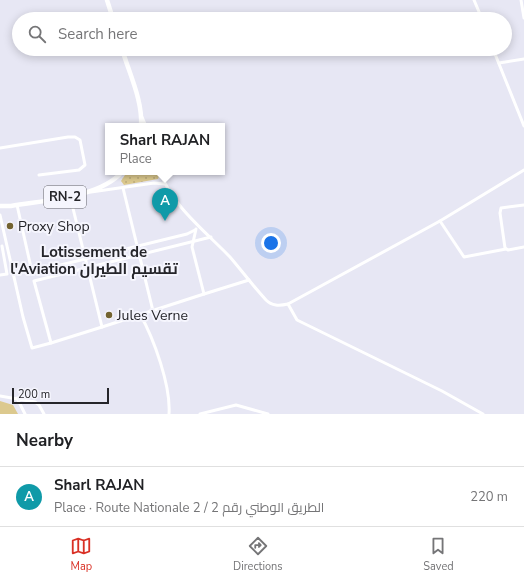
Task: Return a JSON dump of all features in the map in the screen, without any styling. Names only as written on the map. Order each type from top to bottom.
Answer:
[{"type":"main road","points":[[107,0],[111,12]]},
{"type":"main road","points":[[124,56],[142,117],[141,123]]},
{"type":"main road","name":"RN-2","points":[[1,207],[89,192],[105,185],[118,175]]},
{"type":"street","points":[[474,0],[479,12]]},
{"type":"street","points":[[521,0],[524,18]]},
{"type":"street","points":[[496,56],[524,126]]},
{"type":"street","points":[[499,63],[524,59]]},
{"type":"street","points":[[142,117],[145,123]]},
{"type":"street","points":[[0,148],[68,137],[75,137],[80,140],[85,165],[79,170],[39,175]]},
{"type":"street","points":[[161,175],[172,195],[198,226],[211,237],[269,303],[280,306],[288,304],[440,221],[524,170]]},
{"type":"street","points":[[89,192],[154,183],[165,184]]},
{"type":"street","points":[[123,188],[153,311]]},
{"type":"street","points":[[70,196],[86,268],[102,327]]},
{"type":"street","points":[[17,205],[34,281],[51,343]]},
{"type":"street","points":[[506,249],[500,210],[501,208],[524,205]]},
{"type":"street","points":[[0,215],[32,348],[249,280]]},
{"type":"street","points":[[440,221],[464,257],[524,246]]},
{"type":"street","points":[[198,226],[192,242],[204,294]]},
{"type":"street","points":[[32,272],[187,234],[196,229]]},
{"type":"street","points":[[34,281],[211,237]]},
{"type":"street","points":[[0,275],[7,274],[2,246]]},
{"type":"street","points":[[288,304],[297,320],[442,391],[483,414]]},
{"type":"street","points":[[140,314],[153,342],[170,401],[169,414]]},
{"type":"street","points":[[0,396],[35,402],[39,405],[44,414]]},
{"type":"street","points":[[17,398],[24,414]]},
{"type":"street","points":[[200,414],[236,405],[268,414]]},
{"type":"shaded area","points":[[125,175],[159,176],[158,179],[124,185],[121,181]]},
{"type":"shaded area","points":[[0,401],[13,405],[18,414],[0,414]]},
{"type":"place","name":"Sharl RAJAN","points":[[165,221]]},
{"type":"place","name":"Proxy Shop","points":[[10,226]]},
{"type":"place","name":"Jules Verne","points":[[109,315]]},
{"type":"district","name":"Lotissement de l'Aviation تقسيم الطيران","points":[[94,260]]}]
